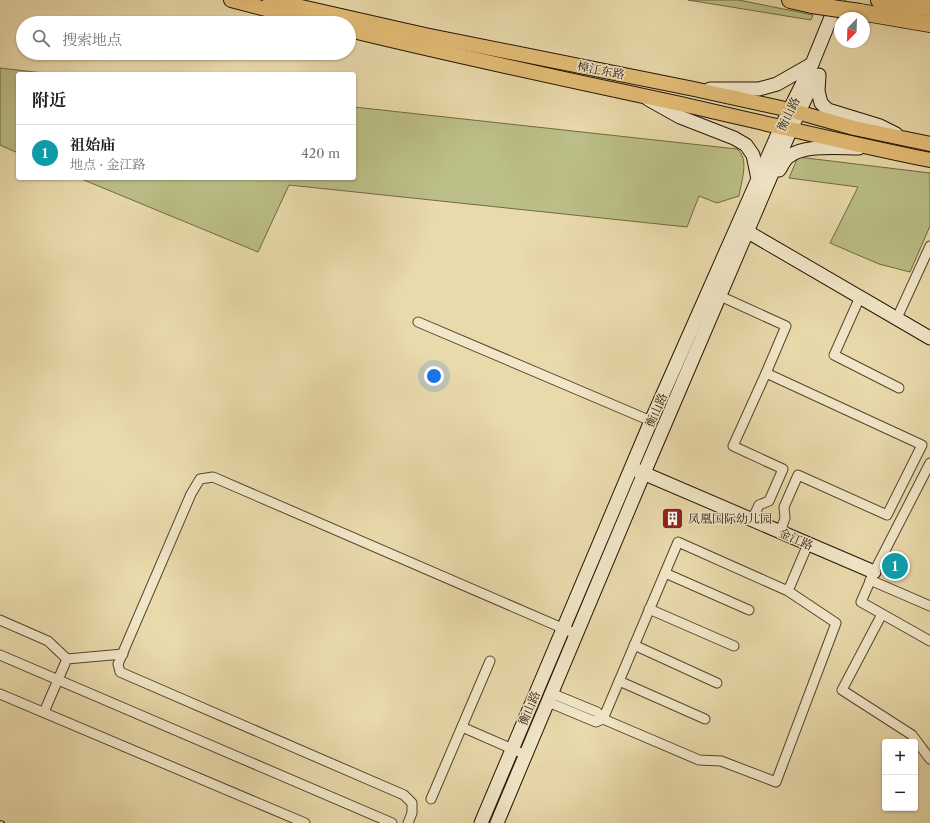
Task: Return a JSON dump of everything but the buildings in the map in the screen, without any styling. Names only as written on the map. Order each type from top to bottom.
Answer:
[{"type":"highway","points":[[790,0],[812,5],[930,24]]},
{"type":"highway","points":[[879,0],[930,8]]},
{"type":"main road","points":[[231,0],[293,16]]},
{"type":"main road","name":"樟江东路","points":[[270,0],[341,16]]},
{"type":"main road","name":"樟江东路","points":[[356,19],[425,35],[694,89],[794,111],[854,128],[930,144]]},
{"type":"main road","name":"樟江东路","points":[[356,32],[420,48],[643,96],[874,149],[930,160]]},
{"type":"street","name":"衡山路","points":[[815,66],[838,0]]},
{"type":"street","name":"衡山路","points":[[481,823],[651,421],[742,229],[786,128],[847,0]]},
{"type":"street","points":[[694,89],[759,90],[777,84],[815,66],[821,103],[828,110],[880,126],[908,140]]},
{"type":"street","points":[[643,96],[680,117],[734,138],[746,145],[753,155],[763,182],[788,157],[796,153],[815,148],[874,149]]},
{"type":"street","points":[[742,229],[860,296],[930,338]]},
{"type":"street","name":"衡山路","points":[[497,823],[720,296],[742,229]]},
{"type":"street","points":[[897,318],[930,246]]},
{"type":"street","points":[[720,296],[786,326],[733,446],[887,515],[922,445],[766,373]]},
{"type":"street","points":[[860,296],[834,355],[899,388]]},
{"type":"street","points":[[418,322],[651,421]]},
{"type":"street","points":[[930,463],[872,576],[861,602],[930,641]]},
{"type":"street","name":"金江路","points":[[631,468],[808,544],[872,576]]},
{"type":"street","points":[[752,520],[760,506],[769,501],[783,469]]},
{"type":"street","points":[[780,532],[785,518],[784,507],[798,475]]},
{"type":"street","points":[[408,823],[412,813],[412,803],[404,794],[120,672],[118,664],[122,654],[191,494],[200,479],[214,477],[576,634]]},
{"type":"street","points":[[550,697],[596,722],[603,719],[678,542],[788,591],[836,623],[776,782],[721,761],[699,760],[603,719]]},
{"type":"street","points":[[788,591],[808,544]]},
{"type":"street","points":[[664,573],[749,610]]},
{"type":"street","points":[[872,576],[930,606]]},
{"type":"street","points":[[650,608],[734,646]]},
{"type":"street","points":[[882,614],[842,690],[912,735],[930,759]]},
{"type":"street","points":[[0,620],[48,641],[67,659],[122,654]]},
{"type":"street","points":[[634,645],[717,683]]},
{"type":"street","points":[[0,655],[392,823]]},
{"type":"street","points":[[44,712],[67,659]]},
{"type":"street","points":[[431,799],[490,661]]},
{"type":"street","points":[[619,681],[705,719]]},
{"type":"street","points":[[0,694],[305,823]]},
{"type":"street","points":[[462,727],[526,755]]},
{"type":"green space","points":[[688,0],[739,0],[813,15],[811,20]]},
{"type":"green space","points":[[0,68],[35,72],[16,72],[16,152],[0,145]]},
{"type":"green space","points":[[356,107],[737,149],[741,153],[743,159],[744,171],[739,196],[717,203],[699,196],[687,227],[289,185],[258,252],[84,180],[356,180]]},
{"type":"green space","points":[[798,157],[930,173],[930,226],[910,272],[879,264],[830,243],[858,187],[789,178]]},
{"type":"place","name":"凤凰国际幼儿园","points":[[672,518]]},
{"type":"place","name":"祖始庙","points":[[895,566]]}]
